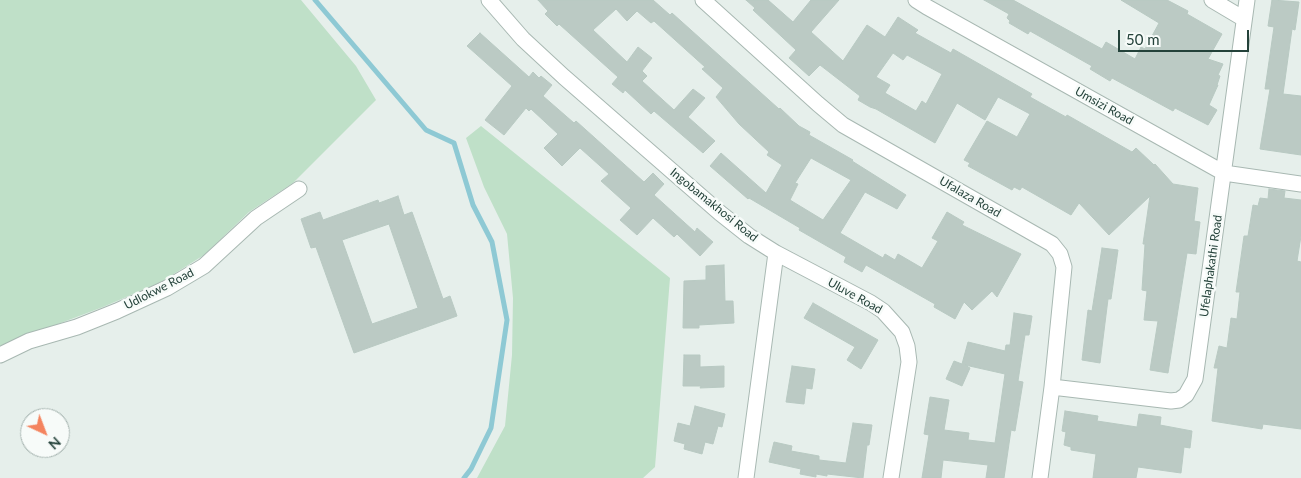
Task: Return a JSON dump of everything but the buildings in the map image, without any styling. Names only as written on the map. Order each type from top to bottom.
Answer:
[{"type":"street","name":"Ingobamakhosi Road","points":[[489,0],[523,39],[564,77],[720,213],[749,236],[776,253]]},
{"type":"street","name":"Ufalaza Road","points":[[702,0],[843,124],[1052,244],[1063,260],[1064,267],[1052,387],[1040,478]]},
{"type":"street","name":"Umsizi Road","points":[[916,0],[927,8],[1224,172],[1301,184]]},
{"type":"street","points":[[1212,0],[1244,18]]},
{"type":"street","name":"Ufelaphakathi Road","points":[[1052,387],[1171,401],[1179,400],[1186,395],[1195,379],[1247,0]]},
{"type":"street","name":"Udlokwe Road","points":[[0,354],[29,340],[77,327],[167,288],[204,266],[266,210],[298,189]]},
{"type":"street","points":[[746,478],[776,253]]},
{"type":"street","name":"Uluve Road","points":[[776,253],[871,302],[884,311],[902,332],[907,346],[909,362],[891,478]]},
{"type":"green space","points":[[0,0],[301,0],[356,66],[376,100],[293,183],[249,212],[204,255],[161,282],[103,307],[0,346]]},
{"type":"green space","points":[[481,126],[670,278],[655,467],[643,478],[477,478],[505,426],[512,355],[513,298],[507,234],[484,187],[466,138]]},
{"type":"waterway","points":[[315,0],[426,130],[454,143],[473,205],[492,242],[507,320],[491,428],[471,469],[464,478]]}]
